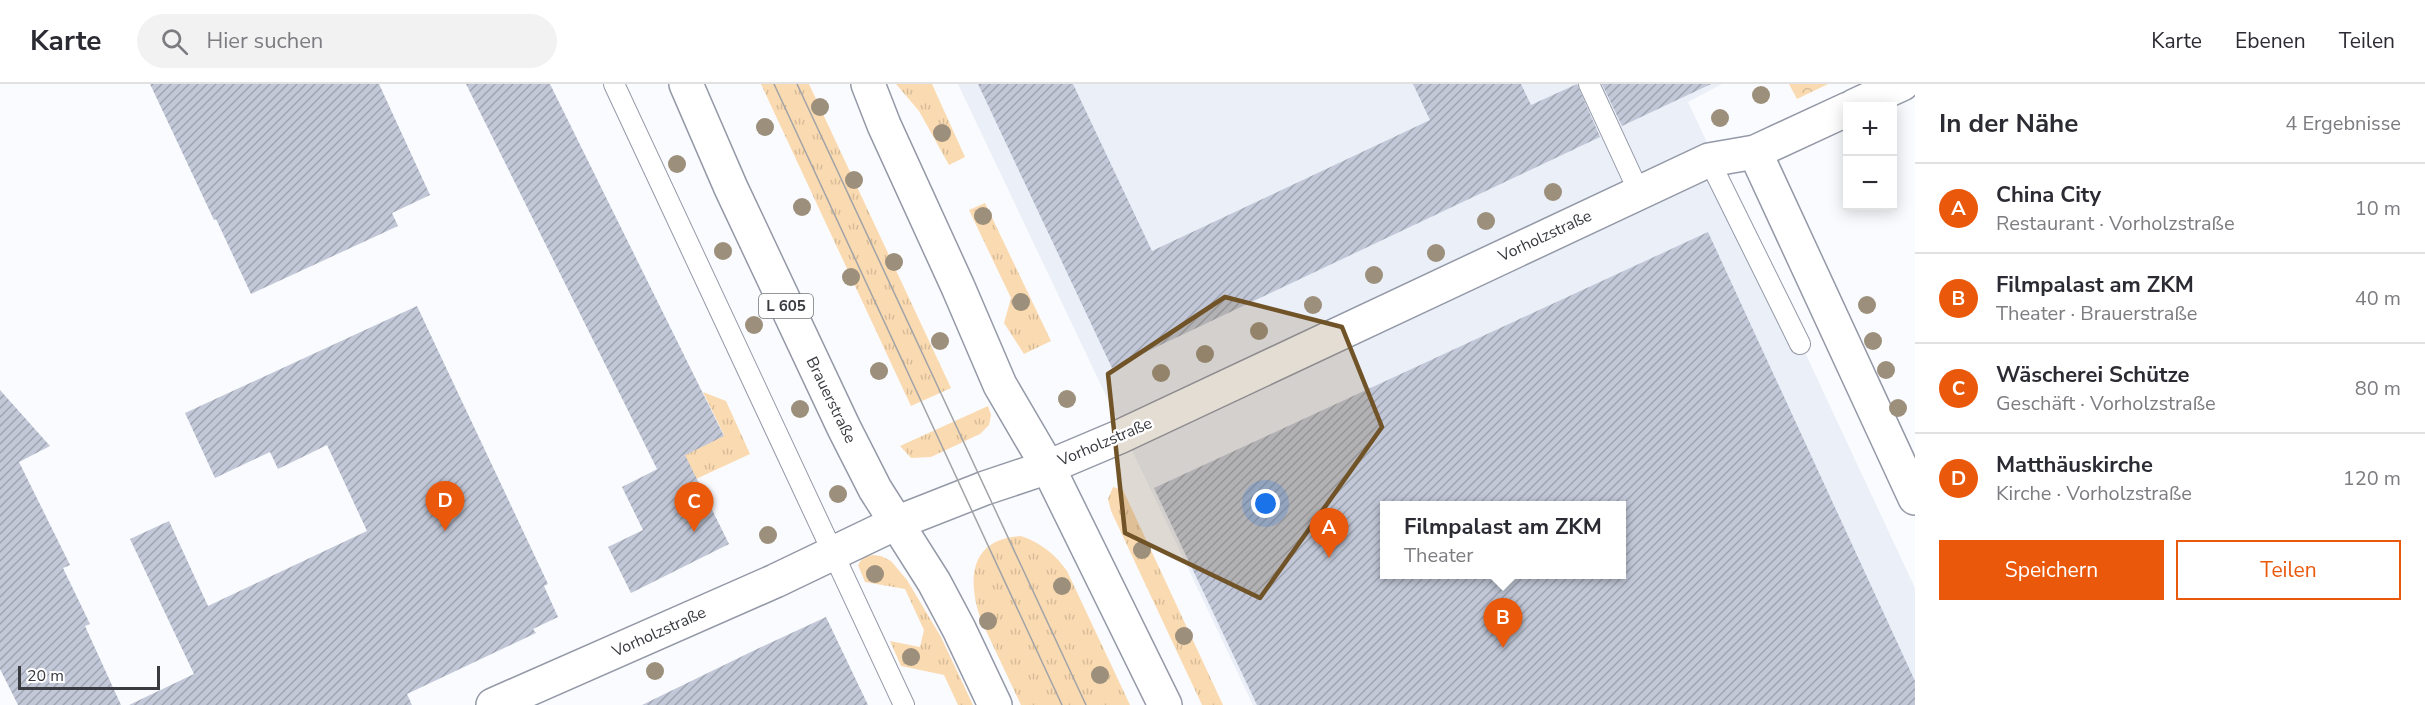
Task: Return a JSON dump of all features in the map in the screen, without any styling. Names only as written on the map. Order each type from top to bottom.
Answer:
[{"type":"street","name":"Brauerstraße","points":[[686,84],[731,188],[844,428],[875,489],[934,582],[995,705]]},
{"type":"street","points":[[868,84],[884,125],[1000,385],[1048,466],[1165,705]]},
{"type":"street","points":[[1863,102],[1902,84]]},
{"type":"street","name":"Vorholzstraße","points":[[493,705],[775,581],[896,523],[1048,466],[1155,421],[1709,160],[1755,152],[1843,111]]},
{"type":"street","points":[[1755,152],[1915,498]]},
{"type":"lane","points":[[614,84],[904,705]]},
{"type":"lane","points":[[1589,84],[1639,192]]},
{"type":"lane","points":[[1709,160],[1800,344]]},
{"type":"highlighted area","points":[[1225,297],[1342,327],[1382,427],[1260,598],[1125,533],[1108,374]]},
{"type":"shaded area","points":[[958,84],[1722,84],[1688,102],[1915,588],[1915,705],[1253,705]]},
{"type":"green space","points":[[761,84],[809,84],[951,388],[911,406]]},
{"type":"green space","points":[[896,84],[932,84],[965,157],[949,165],[919,111]]},
{"type":"green space","points":[[1789,84],[1828,84],[1797,99]]},
{"type":"green space","points":[[985,203],[1051,341],[1024,354],[1004,323],[1011,298],[969,210]]},
{"type":"green space","points":[[703,392],[726,401],[750,454],[696,479],[684,455],[724,435]]},
{"type":"green space","points":[[988,406],[991,415],[989,425],[980,434],[931,457],[911,458],[900,446]]},
{"type":"green space","points":[[1113,487],[1123,490],[1223,705],[1202,705],[1111,511],[1108,499]]},
{"type":"green space","points":[[1021,536],[1047,550],[1067,571],[1130,705],[1021,705],[981,620],[974,590],[974,577],[976,564],[982,553],[991,545],[1004,539]]},
{"type":"green space","points":[[873,555],[891,561],[907,580],[941,637],[973,705],[958,705],[944,675],[901,666],[890,641],[920,647],[924,630],[905,589],[865,582],[858,565],[863,557]]},
{"type":"building","points":[[150,84],[379,84],[430,195],[392,213],[398,226],[251,294]]},
{"type":"building","points":[[466,84],[550,84],[724,436],[657,469]]},
{"type":"building","points":[[978,84],[1073,84],[1152,251],[1430,120],[1413,84],[1521,84],[1531,105],[1577,84],[1600,137],[1112,368]]},
{"type":"building","points":[[1602,84],[1711,84],[1622,126]]},
{"type":"building","points":[[1708,232],[1915,681],[1915,705],[1257,705],[1154,488]]},
{"type":"building","points":[[417,306],[548,584],[544,586],[558,617],[533,629],[536,633],[407,694],[412,705],[129,705],[194,674],[130,539],[169,521],[208,606],[367,531],[327,445],[278,469],[270,452],[215,478],[185,413]]},
{"type":"building","points":[[0,390],[50,446],[19,462],[70,565],[63,568],[90,624],[85,626],[121,705],[18,705],[0,669]]},
{"type":"building","points":[[685,455],[729,544],[631,593],[608,547],[643,530],[622,487]]},
{"type":"building","points":[[826,617],[868,705],[642,705],[757,649]]},
{"type":"tram line","points":[[774,84],[1062,705]]},
{"type":"tram line","points":[[797,84],[1086,705]]},
{"type":"place","name":"Matthäuskirche","points":[[445,531]]},
{"type":"place","name":"Wäscherei Schütze","points":[[694,532]]},
{"type":"place","name":"China City","points":[[1329,558]]},
{"type":"place","name":"Filmpalast am ZKM","points":[[1503,648]]}]
